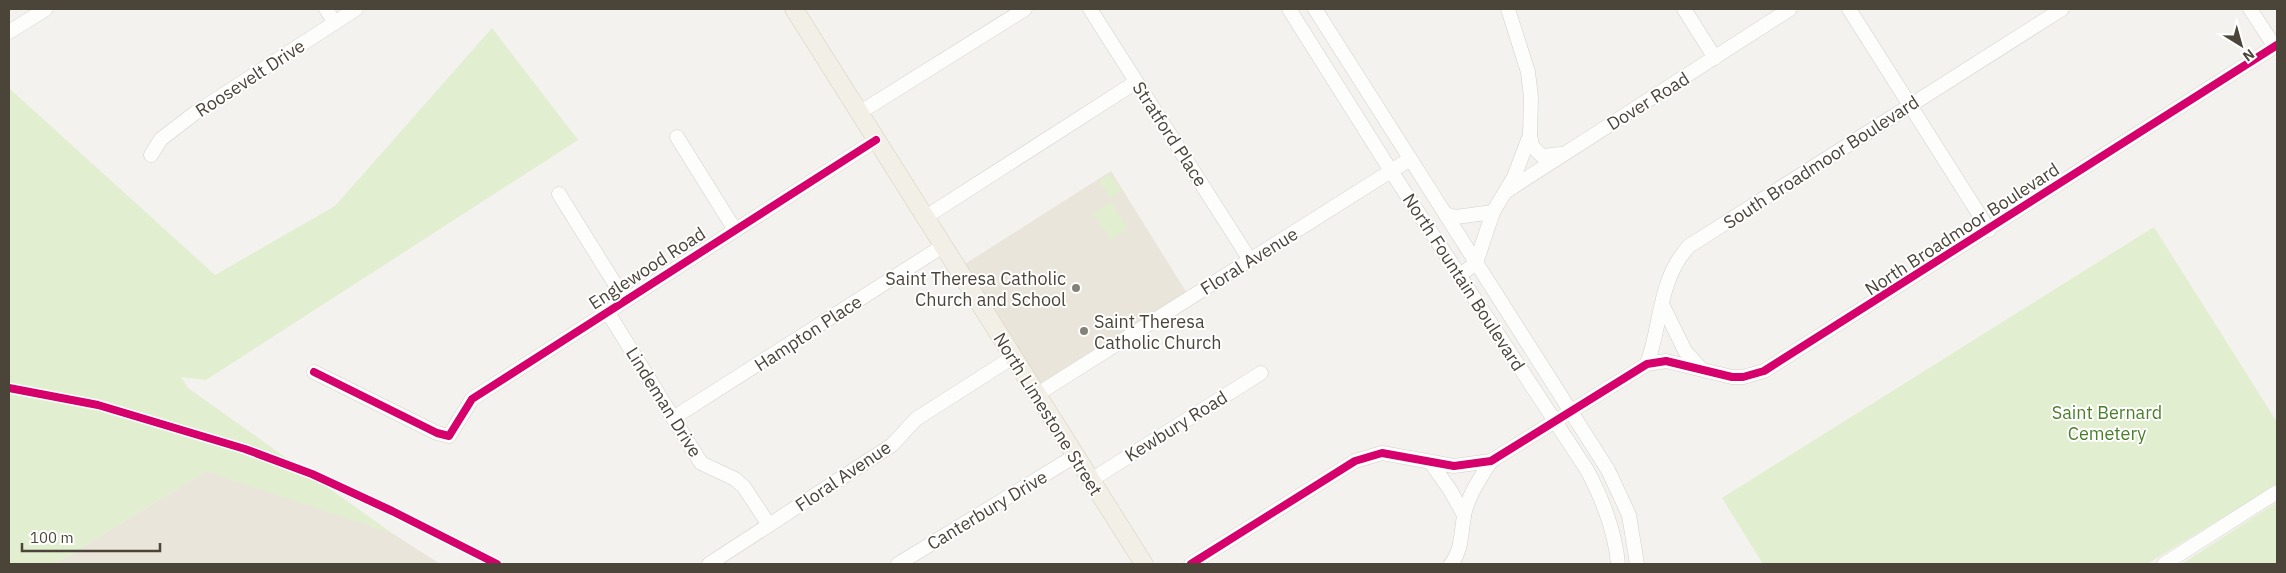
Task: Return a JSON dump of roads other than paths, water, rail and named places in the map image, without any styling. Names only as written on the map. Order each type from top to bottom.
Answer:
[{"type":"main road","name":"North Limestone Street","points":[[794,9],[924,218],[1144,564]]},
{"type":"street","points":[[9,32],[46,9]]},
{"type":"street","points":[[326,9],[335,23]]},
{"type":"street","name":"Roosevelt Drive","points":[[151,155],[161,139],[195,113],[356,9]]},
{"type":"street","points":[[859,113],[1025,9]]},
{"type":"street","name":"Stratford Place","points":[[1090,9],[1250,260]]},
{"type":"street","name":"North Fountain Boulevard","points":[[1289,9],[1391,171],[1587,470],[1599,492],[1616,541],[1618,564]]},
{"type":"street","name":"North Fountain Boulevard","points":[[1315,9],[1608,470],[1629,515],[1637,564]]},
{"type":"street","points":[[1508,9],[1528,72],[1531,97],[1530,136],[1532,146],[1542,156],[1562,154]]},
{"type":"street","points":[[1684,9],[1715,58]]},
{"type":"street","name":"Dover Road","points":[[1505,192],[1790,9]]},
{"type":"street","points":[[1849,9],[1989,230]]},
{"type":"street","name":"South Broadmoor Boulevard","points":[[1647,364],[1663,306],[1664,291],[1669,275],[1678,258],[1689,246],[2062,9]]},
{"type":"street","points":[[2250,9],[2276,46]]},
{"type":"street","name":"North Broadmoor Boulevard","points":[[1647,364],[1666,361],[1701,369],[1715,375],[1732,377],[1743,377],[1764,371],[1989,230],[2276,46]]},
{"type":"street","points":[[924,218],[1136,82]]},
{"type":"street","points":[[1460,275],[1476,263],[1493,212],[1523,158],[1530,136]]},
{"type":"street","points":[[676,137],[735,230]]},
{"type":"street","name":"Englewood Road","points":[[314,372],[437,433],[450,436],[472,398],[876,140]]},
{"type":"street","name":"Floral Avenue","points":[[1036,395],[1410,159]]},
{"type":"street","points":[[559,194],[624,300]]},
{"type":"street","points":[[1445,214],[1456,217],[1493,212]]},
{"type":"street","name":"Hampton Place","points":[[673,418],[942,246]]},
{"type":"street","points":[[1663,306],[1686,351],[1701,369]]},
{"type":"street","name":"Lindeman Drive","points":[[607,311],[701,462],[735,479],[744,487],[770,525]]},
{"type":"street","name":"Floral Avenue","points":[[709,564],[892,445],[916,419],[1013,357]]},
{"type":"street","points":[[1451,564],[1462,536],[1464,515],[1478,481],[1491,461],[1647,364]]},
{"type":"street","name":"Kewbury Road","points":[[1091,480],[1262,373]]},
{"type":"street","points":[[1192,564],[1355,462],[1370,456],[1388,453],[1431,463],[1454,466],[1491,461]]},
{"type":"street","name":"Canterbury Drive","points":[[898,564],[1075,456]]},
{"type":"street","points":[[1431,463],[1450,490],[1464,515]]},
{"type":"street","points":[[2164,564],[2277,492]]},
{"type":"place","name":"Saint Theresa Catholic Church and School","points":[[1076,288]]},
{"type":"place","name":"Saint Theresa Catholic Church","points":[[1084,331]]},
{"type":"park label","name":"Saint Bernard Cemetery","points":[[2107,422]]}]
